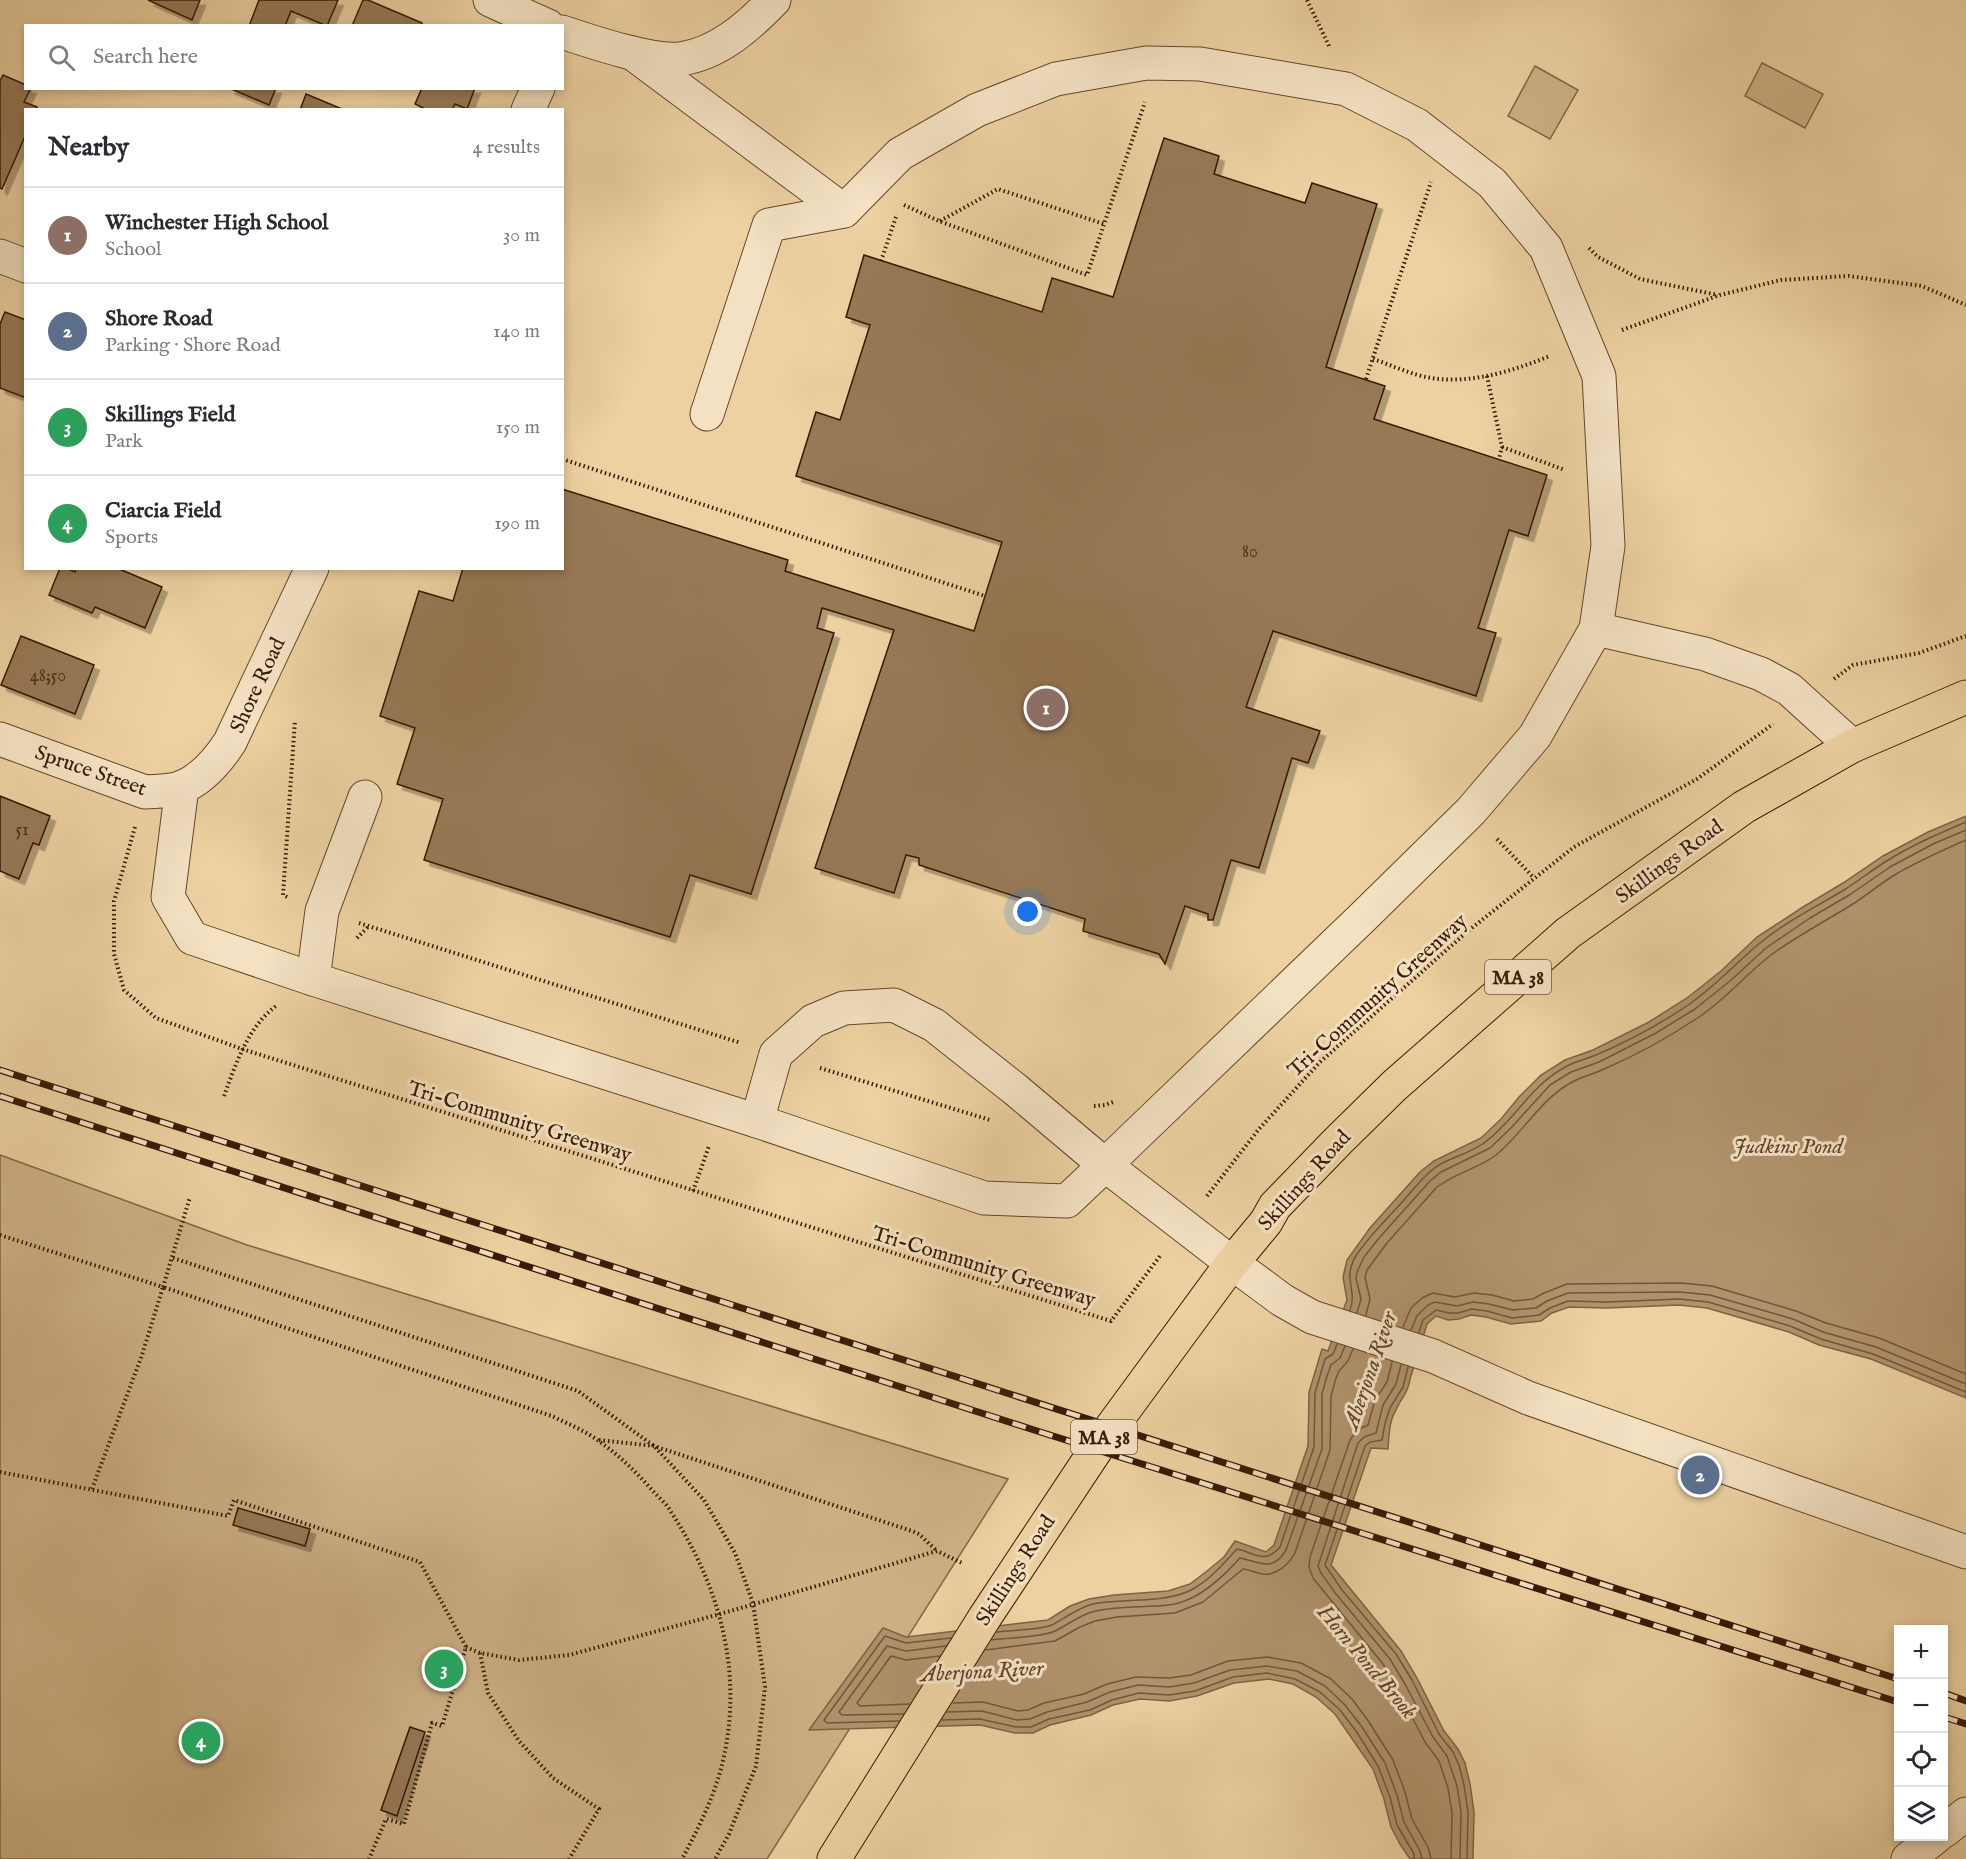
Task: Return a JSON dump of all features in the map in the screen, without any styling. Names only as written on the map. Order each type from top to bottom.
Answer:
[{"type":"main road","name":"Skillings Road","points":[[834,1859],[985,1617],[1105,1436],[1232,1263],[1266,1222],[1275,1206],[1394,1086],[1568,933],[1744,807],[1852,746],[1966,697]]},
{"type":"street","points":[[490,0],[543,24]]},
{"type":"street","points":[[564,33],[632,53],[680,59],[698,54],[735,35],[774,0]]},
{"type":"street","points":[[632,53],[844,211]]},
{"type":"street","points":[[182,787],[168,897],[192,938],[757,1121],[984,1198],[1067,1201],[1471,811],[1534,735],[1596,629],[1608,546],[1599,376],[1546,248],[1492,183],[1418,125],[1346,89],[1200,64],[1146,63],[1056,79],[977,110],[900,153],[844,211],[769,225],[707,414]]},
{"type":"street","points":[[529,108],[537,90]]},
{"type":"street","points":[[0,255],[24,265]]},
{"type":"street","name":"Shore Road","points":[[182,787],[209,768],[230,742],[311,570]]},
{"type":"street","points":[[1596,629],[1706,654],[1761,674],[1789,689],[1852,746]]},
{"type":"street","name":"Spruce Street","points":[[0,739],[145,792],[169,791],[182,787]]},
{"type":"street","points":[[313,979],[322,911],[365,797]]},
{"type":"street","points":[[757,1121],[776,1054],[813,1021],[844,1008],[894,1005],[934,1026],[1016,1090],[1105,1165],[1297,1310],[1329,1324],[1433,1356],[1528,1398],[1966,1552]]},
{"type":"street","points":[[1948,1828],[1966,1814]]},
{"type":"street","points":[[1908,1859],[1931,1841]]},
{"type":"path","points":[[1307,0],[1329,48]]},
{"type":"path","points":[[882,261],[896,216],[904,204],[939,221],[1087,275],[1146,100]]},
{"type":"path","points":[[1366,379],[1434,173]]},
{"type":"path","points":[[939,221],[998,189],[1104,224]]},
{"type":"path","points":[[1586,343],[1720,295],[1781,280],[1849,276],[1922,286],[1966,305]]},
{"type":"path","points":[[1373,359],[1429,377],[1452,380],[1487,376],[1539,361]]},
{"type":"path","points":[[1487,376],[1502,447],[1498,459]]},
{"type":"path","points":[[1502,447],[1575,473]]},
{"type":"path","points":[[564,460],[985,596]]},
{"type":"path","name":"Tri-Community Greenway","points":[[145,792],[114,901],[114,954],[124,990],[156,1018],[242,1049],[1111,1321],[1259,1128],[1320,1062],[1468,931],[1574,846],[1697,779],[1853,665],[1918,653],[1966,636]]},
{"type":"path","points":[[295,720],[283,895],[322,911],[998,1123]]},
{"type":"path","points":[[740,1043],[748,1035]]},
{"type":"path","points":[[224,1096],[242,1049]]},
{"type":"path","points":[[1089,1106],[1105,1105],[1116,1100]]},
{"type":"path","points":[[92,1489],[142,1355],[190,1197]]},
{"type":"path","points":[[0,1235],[552,1416],[598,1440],[633,1468],[670,1510],[706,1574],[720,1614],[730,1668],[729,1725],[719,1776],[696,1833],[682,1859]]},
{"type":"path","points":[[173,1258],[579,1391],[654,1446],[704,1500],[735,1553],[753,1603],[765,1687],[756,1766],[729,1834],[715,1859]]},
{"type":"path","points":[[598,1440],[654,1446],[912,1531],[919,1534],[937,1551],[962,1563]]},
{"type":"path","points":[[0,1472],[228,1516],[234,1500],[420,1562],[466,1647],[480,1653],[519,1660],[568,1655],[937,1551]]},
{"type":"path","points":[[369,1859],[386,1819],[404,1824],[432,1723],[442,1726],[466,1647]]},
{"type":"path","points":[[480,1653],[488,1693],[519,1741],[553,1778],[599,1809],[569,1859]]},
{"type":"shaded area","points":[[1762,63],[1823,94],[1805,128],[1745,96]]},
{"type":"shaded area","points":[[1535,66],[1578,90],[1550,139],[1508,116]]},
{"type":"shaded area","points":[[0,1155],[247,1245],[1008,1479],[767,1859],[0,1859]]},
{"type":"water","name":"Judkins Pond","points":[[1966,816],[1966,1398],[1871,1359],[1819,1345],[1789,1332],[1707,1308],[1679,1305],[1569,1307],[1552,1313],[1541,1321],[1511,1324],[1471,1315],[1448,1320],[1436,1316],[1427,1324],[1408,1388],[1392,1419],[1388,1449],[1371,1448],[1331,1565],[1401,1651],[1444,1731],[1458,1749],[1465,1763],[1474,1812],[1473,1859],[1410,1859],[1391,1827],[1373,1769],[1335,1714],[1316,1697],[1293,1684],[1269,1679],[1234,1683],[1197,1696],[1169,1701],[1140,1699],[1113,1705],[1091,1715],[1050,1725],[1033,1733],[1015,1733],[980,1725],[809,1730],[883,1628],[906,1637],[1048,1620],[1070,1606],[1089,1599],[1168,1591],[1190,1584],[1224,1557],[1235,1541],[1266,1552],[1274,1545],[1308,1446],[1309,1392],[1322,1349],[1328,1351],[1347,1300],[1343,1277],[1347,1260],[1370,1228],[1420,1172],[1434,1161],[1481,1138],[1541,1075],[1565,1060],[1593,1050],[1649,1022],[1687,998],[1721,971],[1757,937],[1803,907],[1883,856],[1928,832]]},
{"type":"building","points":[[148,0],[200,0],[192,20]]},
{"type":"building","points":[[259,0],[338,0],[328,24],[322,24],[291,11],[286,24],[250,24]]},
{"type":"building","points":[[363,0],[368,0],[422,23],[422,24],[353,24]]},
{"type":"building","points":[[3,75],[24,84],[24,90],[30,90],[24,102],[37,107],[24,108],[24,139],[2,189],[0,188],[0,81]]},
{"type":"building","points":[[234,90],[275,90],[269,105]]},
{"type":"building","points":[[421,90],[474,90],[467,108],[455,104],[453,108],[423,108],[415,104]]},
{"type":"building","points":[[306,94],[340,108],[301,108]]},
{"type":"building","points":[[1164,138],[1219,156],[1214,174],[1305,203],[1312,183],[1377,204],[1326,367],[1385,386],[1374,419],[1547,475],[1528,536],[1509,530],[1478,628],[1496,633],[1476,696],[1273,631],[1246,707],[1320,731],[1308,763],[1292,758],[1259,868],[1231,860],[1213,920],[1208,920],[1208,914],[1185,906],[1165,964],[1159,954],[1083,931],[1085,919],[919,865],[919,858],[906,855],[894,893],[815,868],[894,630],[822,608],[817,628],[834,633],[751,894],[690,875],[670,937],[424,860],[443,799],[397,784],[415,728],[380,716],[419,591],[453,601],[462,570],[564,570],[564,490],[788,560],[785,571],[974,631],[1002,542],[796,476],[816,412],[840,420],[870,325],[846,317],[864,255],[1042,312],[1052,278],[1113,297]]},
{"type":"building","points":[[5,312],[24,319],[24,397],[0,388],[0,324]]},
{"type":"building","points":[[59,570],[75,572],[76,570],[122,570],[162,587],[145,628],[95,607],[92,613],[49,595]]},
{"type":"building","points":[[21,636],[94,665],[75,714],[1,685]]},
{"type":"building","points":[[0,796],[50,816],[39,845],[33,843],[19,879],[0,871]]},
{"type":"building","points":[[238,1508],[310,1529],[305,1546],[233,1525]]},
{"type":"building","points":[[410,1727],[425,1732],[397,1816],[381,1810]]},
{"type":"railway","points":[[0,1070],[1894,1678]]},
{"type":"railway","points":[[0,1096],[1034,1430],[1894,1701]]},
{"type":"railway","points":[[1948,1694],[1966,1701]]},
{"type":"railway","points":[[1948,1718],[1966,1724]]},
{"type":"place","name":"Winchester High School","points":[[1046,708]]},
{"type":"place","name":"Shore Road","points":[[1700,1475]]},
{"type":"place","name":"Skillings Field","points":[[444,1669]]},
{"type":"place","name":"Ciarcia Field","points":[[201,1741]]},
{"type":"water label","name":"Aberjona River","points":[[1369,1370]]},
{"type":"water label","name":"Horn Pond Brook","points":[[1368,1661]]},
{"type":"water label","name":"Aberjona River","points":[[982,1670]]}]
